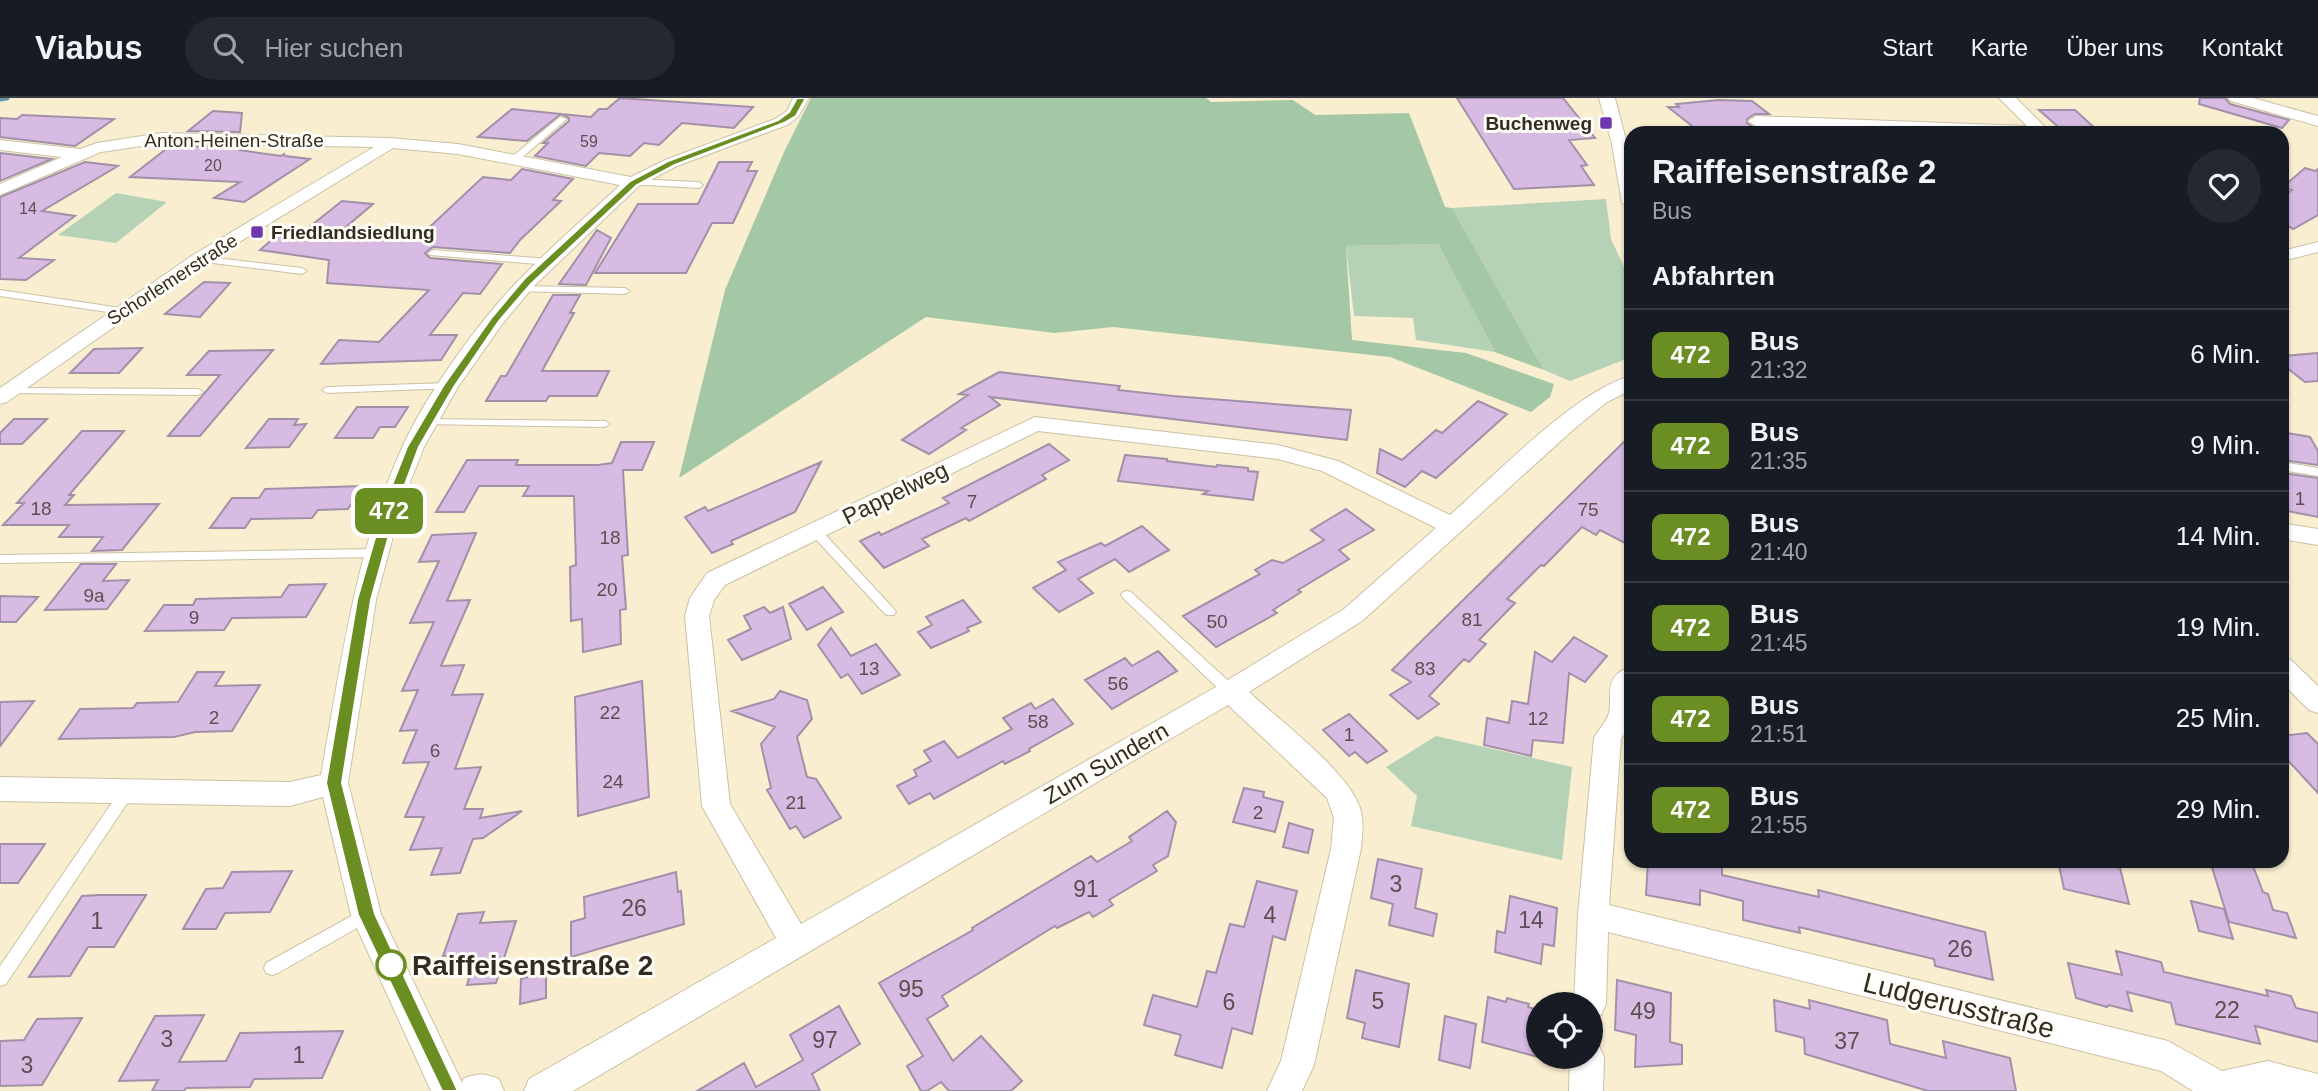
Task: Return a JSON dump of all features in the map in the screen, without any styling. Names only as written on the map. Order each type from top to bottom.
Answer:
[{"type":"street","points":[[448,1091],[366,915],[334,783],[364,600],[375,553],[413,447],[448,386],[521,289],[633,183],[671,163],[781,122],[793,114],[802,98]]},
{"type":"street","points":[[1607,98],[1624,164]]},
{"type":"street","points":[[2007,98],[2035,126]]},
{"type":"street","points":[[2236,98],[2318,121]]},
{"type":"street","points":[[1756,121],[1886,126]]},
{"type":"street","name":"Anton-Heinen-Straße","points":[[0,190],[80,154],[118,143],[160,138],[390,143]]},
{"type":"street","points":[[390,143],[516,158],[633,183]]},
{"type":"street","name":"Schorlemerstraße","points":[[5,394],[199,259],[390,143]]},
{"type":"street","name":"Anton-Heinen-Straße","points":[[0,145],[80,154]]},
{"type":"street","points":[[2289,254],[2318,247]]},
{"type":"street","name":"Zum Sundern","points":[[541,1091],[1230,691],[1353,615],[1566,424],[1600,398],[1624,386]]},
{"type":"street","name":"Pappelweg","points":[[795,942],[716,806],[696,616],[702,598],[716,579],[1035,425],[1278,452],[1330,466],[1452,526]]},
{"type":"street","points":[[2289,532],[2318,537]]},
{"type":"street","points":[[2289,674],[2318,704]]},
{"type":"street","points":[[1624,686],[1621,690],[1624,703]]},
{"type":"street","points":[[1230,691],[1337,790],[1347,805],[1350,820],[1346,849],[1297,1065],[1284,1091]]},
{"type":"street","points":[[1590,992],[1593,915],[1608,738],[1624,719]]},
{"type":"street","points":[[0,789],[290,794],[334,783]]},
{"type":"street","name":"Ludgerusstraße","points":[[1593,915],[2168,1056],[2220,1089],[2268,1078],[2318,1091]]},
{"type":"street","points":[[1586,1091],[1587,1069]]},
{"type":"street","points":[[475,1091],[486,1091]]},
{"type":"lane","points":[[516,158],[563,120]]},
{"type":"lane","points":[[633,183],[699,185]]},
{"type":"lane","points":[[433,253],[549,262]]},
{"type":"lane","points":[[199,259],[302,271]]},
{"type":"lane","points":[[521,289],[625,291]]},
{"type":"lane","points":[[0,293],[121,311]]},
{"type":"lane","points":[[327,390],[448,386]]},
{"type":"lane","points":[[5,394],[198,392]]},
{"type":"lane","points":[[428,422],[605,424]]},
{"type":"lane","points":[[2289,468],[2318,472]]},
{"type":"lane","points":[[816,531],[890,612]]},
{"type":"lane","points":[[0,559],[375,553]]},
{"type":"lane","points":[[1127,595],[1230,691]]},
{"type":"lane","points":[[0,979],[127,792]]},
{"type":"lane","points":[[272,968],[366,915]]},
{"type":"green space","points":[[811,98],[1206,98],[1211,102],[1293,100],[1315,115],[1409,113],[1445,207],[1452,208],[1544,370],[1495,352],[1438,244],[1346,246],[1352,340],[1466,353],[1554,384],[1550,397],[1531,412],[1390,357],[1113,327],[1055,333],[926,317],[679,478],[725,290],[784,152]]},
{"type":"green space","points":[[116,193],[167,202],[116,243],[58,235]]},
{"type":"green space","points":[[1606,199],[1611,239],[1624,267],[1624,360],[1570,381],[1544,370],[1452,208]]},
{"type":"green space","points":[[1438,244],[1495,352],[1416,340],[1413,318],[1354,316],[1346,246]]},
{"type":"green space","points":[[1436,736],[1572,767],[1562,860],[1411,826],[1417,796],[1386,767]]},
{"type":"building","points":[[620,98],[753,107],[734,128],[682,123],[659,145],[644,143],[630,156],[599,153],[586,166],[535,156],[548,143],[543,143],[569,121],[569,118],[561,114],[527,141],[478,137],[512,109],[591,117],[599,109],[607,109]]},
{"type":"building","points":[[1457,98],[1563,98],[1595,138],[1569,140],[1587,165],[1581,166],[1594,185],[1514,189]]},
{"type":"building","points":[[2200,98],[2225,98],[2230,104],[2289,120],[2284,126],[2275,126],[2199,104]]},
{"type":"building","points":[[1719,100],[1752,101],[1769,114],[1755,114],[1747,119],[1747,123],[1752,126],[1692,126],[1668,107],[1679,107],[1676,104]]},
{"type":"building","points":[[2039,110],[2075,110],[2093,126],[2057,126]]},
{"type":"building","points":[[213,111],[242,113],[240,132],[188,131]]},
{"type":"building","points":[[22,115],[114,119],[75,146],[0,137],[0,118],[17,119]]},
{"type":"building","points":[[170,146],[239,147],[239,150],[310,159],[244,202],[214,198],[240,182],[130,177]]},
{"type":"building","points":[[0,153],[52,159],[0,181]]},
{"type":"building","points":[[85,162],[118,166],[42,211],[75,216],[19,258],[54,260],[26,280],[0,279],[0,197]]},
{"type":"building","points":[[719,162],[752,162],[747,171],[757,171],[733,223],[712,223],[686,273],[595,273],[638,204],[698,204]]},
{"type":"building","points":[[2305,168],[2315,171],[2318,169],[2318,215],[2293,229],[2289,226],[2289,192],[2292,190],[2289,189],[2289,182]]},
{"type":"building","points":[[522,169],[573,179],[553,200],[561,201],[510,253],[433,247],[425,253],[430,258],[502,264],[480,294],[463,293],[430,335],[457,335],[441,360],[321,364],[339,340],[379,342],[429,290],[327,283],[329,260],[260,250],[283,230],[303,232],[342,201],[373,204],[346,227],[362,228],[356,234],[418,238],[483,177],[511,180]]},
{"type":"building","points":[[597,230],[611,238],[586,285],[559,284]]},
{"type":"building","points":[[204,282],[230,283],[200,317],[165,314]]},
{"type":"building","points":[[553,295],[580,295],[570,313],[574,313],[542,371],[609,371],[597,396],[549,396],[546,401],[486,401],[501,376],[506,376]]},
{"type":"building","points":[[142,348],[119,373],[70,373],[94,349]]},
{"type":"building","points":[[273,350],[200,436],[168,436],[220,375],[187,375],[209,351]]},
{"type":"building","points":[[2318,353],[2318,381],[2305,382],[2289,369],[2289,355]]},
{"type":"building","points":[[999,372],[1120,386],[1118,390],[1173,396],[1351,410],[1347,440],[990,397],[1000,405],[961,428],[966,430],[929,454],[902,440],[968,395],[959,394]]},
{"type":"building","points":[[1478,401],[1507,414],[1436,478],[1422,471],[1405,487],[1377,473],[1380,449],[1402,460],[1436,430],[1442,433]]},
{"type":"building","points":[[357,407],[408,407],[395,427],[380,427],[373,438],[335,438]]},
{"type":"building","points":[[14,419],[47,419],[22,444],[0,444],[0,433]]},
{"type":"building","points":[[269,419],[298,419],[294,425],[306,424],[289,447],[246,448]]},
{"type":"building","points":[[82,431],[124,431],[69,495],[74,495],[65,505],[159,504],[122,550],[92,551],[103,537],[59,537],[69,525],[3,525],[24,503],[17,503]]},
{"type":"building","points":[[2289,433],[2310,437],[2318,451],[2318,465],[2289,461]]},
{"type":"building","points":[[621,442],[654,442],[642,470],[623,470],[628,555],[622,556],[626,609],[620,610],[621,644],[583,652],[582,619],[571,621],[570,567],[576,565],[574,496],[523,496],[529,486],[479,486],[464,512],[436,512],[467,460],[518,460],[516,465],[598,465],[612,463]]},
{"type":"building","points":[[1624,442],[1624,542],[1600,530],[1596,535],[1582,527],[1507,599],[1515,603],[1479,640],[1486,644],[1469,662],[1464,659],[1429,696],[1439,704],[1418,719],[1390,695],[1411,682],[1392,670]]},
{"type":"building","points":[[1049,444],[1069,460],[1042,475],[1046,479],[969,521],[966,518],[922,539],[929,546],[884,568],[860,541],[879,532],[881,535],[949,503],[943,498]]},
{"type":"building","points":[[1125,455],[1216,467],[1248,468],[1248,471],[1258,472],[1253,500],[1203,494],[1208,491],[1118,481]]},
{"type":"building","points":[[821,462],[795,512],[731,541],[733,544],[712,553],[685,517],[705,507],[708,511]]},
{"type":"building","points":[[2289,474],[2318,478],[2318,517],[2289,511]]},
{"type":"building","points":[[363,486],[348,509],[318,510],[312,518],[251,519],[245,528],[210,528],[232,498],[259,498],[265,489]]},
{"type":"building","points":[[1346,509],[1374,530],[1339,550],[1349,559],[1298,590],[1301,592],[1273,610],[1277,613],[1216,647],[1183,616],[1260,574],[1255,570],[1272,560],[1283,563],[1324,540],[1311,530]]},
{"type":"building","points":[[1142,526],[1169,550],[1129,572],[1115,559],[1078,579],[1093,593],[1059,612],[1033,588],[1066,570],[1058,562],[1101,543],[1105,546]]},
{"type":"building","points":[[476,533],[447,601],[470,600],[441,666],[464,665],[452,695],[483,694],[455,769],[481,767],[464,809],[483,809],[480,818],[522,811],[483,838],[473,839],[460,873],[431,875],[442,848],[410,850],[424,817],[405,817],[429,762],[403,763],[417,730],[400,731],[418,690],[402,691],[434,622],[410,623],[439,561],[419,562],[432,535]]},
{"type":"building","points":[[81,564],[116,564],[103,581],[129,580],[107,609],[45,610]]},
{"type":"building","points":[[326,584],[306,617],[232,618],[224,630],[145,631],[164,605],[193,605],[196,599],[281,597],[289,585]]},
{"type":"building","points":[[823,587],[843,612],[807,630],[789,604]]},
{"type":"building","points":[[0,596],[38,597],[16,622],[0,622]]},
{"type":"building","points":[[963,600],[981,622],[967,628],[969,631],[931,648],[918,632],[932,625],[926,617]]},
{"type":"building","points":[[764,607],[770,613],[783,607],[791,639],[742,660],[728,640],[751,629],[744,616]]},
{"type":"building","points":[[831,628],[851,656],[876,644],[900,675],[862,694],[848,674],[841,678],[818,645]]},
{"type":"building","points":[[1574,637],[1607,656],[1585,682],[1569,673],[1563,743],[1533,740],[1531,756],[1484,745],[1487,718],[1509,723],[1512,701],[1528,704],[1535,652],[1552,662]]},
{"type":"building","points":[[1158,651],[1177,671],[1112,709],[1085,680],[1125,658],[1132,666]]},
{"type":"building","points":[[197,672],[224,672],[215,686],[260,685],[232,731],[195,732],[174,737],[59,739],[80,709],[133,708],[137,703],[178,702]]},
{"type":"building","points":[[642,681],[649,797],[578,816],[575,697]]},
{"type":"building","points":[[780,691],[807,700],[812,719],[797,737],[807,777],[816,779],[841,818],[804,838],[796,826],[790,829],[767,790],[771,788],[761,744],[775,727],[732,711],[774,699]]},
{"type":"building","points":[[1053,699],[1073,724],[1029,749],[1030,751],[1005,764],[1003,761],[934,799],[930,793],[909,804],[897,786],[917,776],[914,770],[931,761],[924,751],[944,741],[958,758],[1012,729],[1003,718],[1031,703],[1035,709]]},
{"type":"building","points":[[34,701],[0,746],[0,702]]},
{"type":"building","points":[[1349,714],[1387,751],[1367,763],[1355,752],[1349,756],[1323,730]]},
{"type":"building","points":[[2307,733],[2318,744],[2318,793],[2289,762],[2289,735]]},
{"type":"building","points":[[1244,788],[1264,792],[1263,797],[1283,802],[1275,832],[1233,822]]},
{"type":"building","points":[[1167,811],[1176,822],[1168,856],[1153,865],[1157,871],[1109,900],[1113,905],[1093,917],[1089,912],[1057,928],[1055,926],[942,996],[948,1006],[927,1019],[953,1061],[981,1036],[1022,1081],[1011,1091],[949,1091],[941,1082],[927,1091],[921,1091],[907,1066],[923,1056],[879,983],[973,930],[972,928],[1091,856],[1097,862],[1132,841],[1129,837]]},
{"type":"building","points":[[1289,823],[1313,830],[1308,853],[1283,847]]},
{"type":"building","points":[[0,844],[45,844],[18,883],[0,883]]},
{"type":"building","points":[[1378,859],[1422,869],[1415,908],[1437,914],[1433,936],[1389,925],[1393,904],[1371,898]]},
{"type":"building","points":[[1648,868],[1722,868],[1722,875],[1819,897],[1818,890],[1985,932],[1993,980],[1935,966],[1934,959],[1799,927],[1800,933],[1743,920],[1743,901],[1700,890],[1700,905],[1646,895]]},
{"type":"building","points":[[2060,868],[2120,868],[2129,904],[2064,889]]},
{"type":"building","points":[[2212,868],[2254,868],[2263,892],[2268,894],[2273,910],[2287,913],[2296,938],[2229,922]]},
{"type":"building","points":[[292,871],[270,912],[225,913],[216,929],[183,929],[206,889],[223,888],[232,872]]},
{"type":"building","points":[[676,872],[684,924],[571,957],[571,922],[585,918],[584,897]]},
{"type":"building","points":[[1257,881],[1297,891],[1285,940],[1273,936],[1252,1034],[1232,1028],[1222,1068],[1175,1055],[1181,1035],[1144,1025],[1153,995],[1197,1007],[1207,971],[1216,973],[1230,924],[1244,927]]},
{"type":"building","points":[[146,895],[114,947],[88,947],[70,976],[29,977],[82,896]]},
{"type":"building","points":[[1510,896],[1557,908],[1554,946],[1543,944],[1541,964],[1495,952],[1497,931],[1505,933]]},
{"type":"building","points":[[2191,901],[2224,909],[2233,939],[2199,931]]},
{"type":"building","points":[[484,912],[480,923],[516,921],[496,983],[467,985],[476,954],[443,956],[458,914]]},
{"type":"building","points":[[2116,951],[2161,962],[2164,972],[2268,996],[2266,990],[2291,996],[2296,1008],[2318,1013],[2318,1042],[2255,1026],[2260,1044],[2176,1024],[2171,1003],[2127,992],[2132,1011],[2076,998],[2068,963],[2122,975]]},
{"type":"building","points":[[1356,970],[1409,984],[1399,1047],[1362,1038],[1365,1023],[1347,1018]]},
{"type":"building","points":[[546,972],[546,998],[520,1004],[521,979]]},
{"type":"building","points":[[1617,980],[1671,993],[1670,1042],[1682,1045],[1682,1064],[1635,1067],[1636,1035],[1615,1030]]},
{"type":"building","points":[[1488,997],[1526,1003],[1526,1054],[1482,1042]]},
{"type":"building","points":[[1774,1000],[1810,1009],[1809,1000],[1887,1020],[1890,1044],[1946,1058],[1943,1041],[2010,1058],[2016,1091],[1928,1091],[1805,1054],[1804,1038],[1776,1031]]},
{"type":"building","points":[[839,1006],[860,1044],[812,1074],[820,1091],[697,1091],[744,1063],[756,1087],[803,1060],[790,1035]]},
{"type":"building","points":[[204,1015],[179,1062],[226,1061],[240,1033],[343,1031],[322,1078],[254,1079],[250,1087],[186,1088],[184,1091],[152,1091],[158,1080],[119,1081],[155,1016]]},
{"type":"building","points":[[1445,1016],[1476,1024],[1470,1068],[1439,1060]]},
{"type":"building","points":[[82,1018],[42,1085],[0,1086],[0,1041],[24,1040],[37,1019]]},
{"type":"waterway","points":[[0,99],[7,98]]},
{"type":"bus line","name":"472","points":[[448,1091],[366,915],[334,783],[364,600],[391,503],[413,447],[448,386],[496,319],[528,281],[633,183],[671,163],[781,122],[793,114],[802,98]]},
{"type":"place","name":"Buchenweg","points":[[1606,123]]},
{"type":"place","name":"Friedlandsiedlung","points":[[257,232]]},
{"type":"place","name":"Raiffeisenstraße 2","points":[[391,965]]}]
